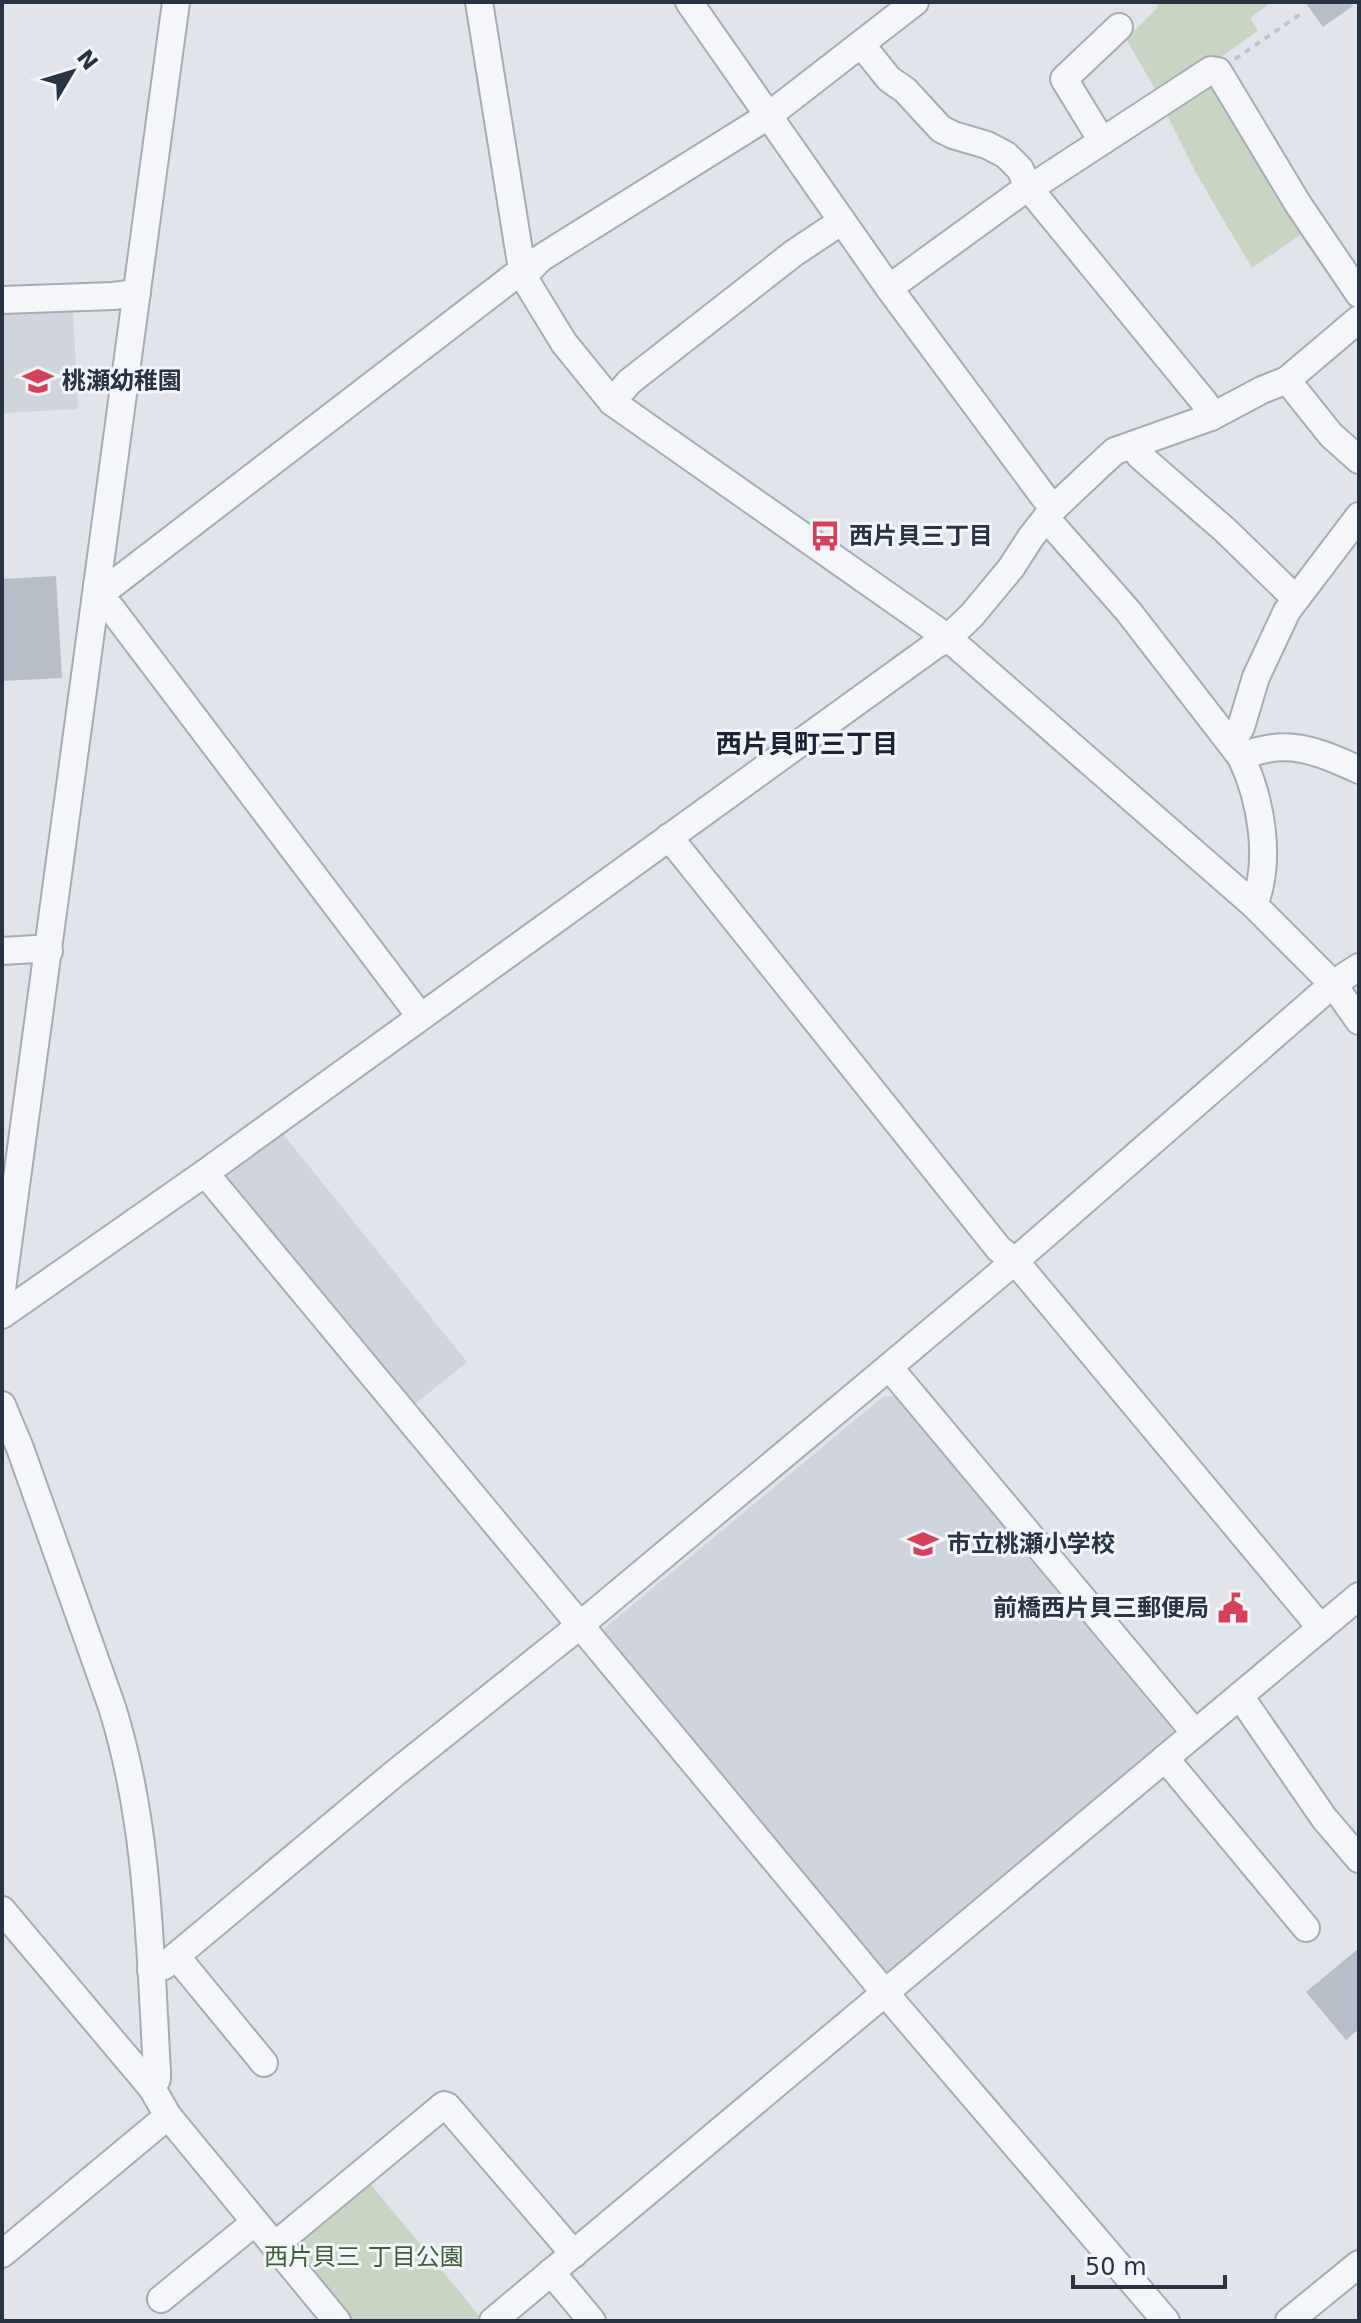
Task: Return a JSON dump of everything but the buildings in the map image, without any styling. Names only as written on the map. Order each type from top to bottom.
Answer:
[{"type":"street","points":[[2,1289],[176,2]]},
{"type":"street","points":[[479,2],[523,276],[564,343],[612,402],[948,638],[1254,905],[1333,984],[1359,1021]]},
{"type":"street","points":[[689,2],[889,288],[1035,485],[1050,513],[1237,750],[1253,781],[1262,833],[1262,878],[1254,905]]},
{"type":"street","points":[[96,594],[112,585],[513,277],[523,276],[541,258],[768,116],[915,2]]},
{"type":"street","points":[[1102,141],[1064,79],[1119,27]]},
{"type":"street","points":[[861,44],[889,79],[905,90],[941,129],[987,145],[1006,155],[1020,169],[1028,187],[1205,403],[1211,417]]},
{"type":"street","points":[[889,288],[1028,187],[1211,70],[1218,71],[1298,204],[1359,294]]},
{"type":"street","points":[[612,402],[629,382],[794,253],[842,221]]},
{"type":"street","points":[[2,300],[137,293]]},
{"type":"street","points":[[2,1315],[205,1173],[948,638],[972,615],[1011,568],[1050,513],[1115,451],[1211,417],[1287,380],[1359,319]]},
{"type":"street","points":[[1287,380],[1331,435],[1359,460]]},
{"type":"street","points":[[1133,445],[1140,456],[1225,530],[1296,599]]},
{"type":"street","points":[[1237,750],[1256,677],[1272,640],[1296,599],[1359,516]]},
{"type":"street","points":[[96,594],[111,608],[420,1016]]},
{"type":"street","points":[[1237,750],[1269,747],[1314,751],[1359,770]]},
{"type":"street","points":[[669,837],[999,1249],[1015,1261],[1321,1628]]},
{"type":"street","points":[[2,951],[49,951]]},
{"type":"street","points":[[151,1970],[161,1968],[176,1956],[381,1784],[581,1624],[1015,1261],[1333,984],[1359,967]]},
{"type":"street","points":[[205,1173],[886,1994],[1166,2321]]},
{"type":"street","points":[[889,1367],[1195,1733]]},
{"type":"street","points":[[2,1405],[125,1749],[142,1837],[157,2079],[152,2088]]},
{"type":"street","points":[[493,2321],[1359,1596]]},
{"type":"street","points":[[1240,1696],[1324,1818],[1359,1859]]},
{"type":"street","points":[[1165,1758],[1306,1928]]},
{"type":"street","points":[[2,1910],[152,2088],[168,2116],[337,2321]]},
{"type":"street","points":[[176,1956],[264,2063]]},
{"type":"street","points":[[275,2245],[444,2105],[574,2254]]},
{"type":"street","points":[[2,2254],[168,2116]]},
{"type":"street","points":[[161,2299],[255,2222]]},
{"type":"street","points":[[1289,2321],[1359,2264]]},
{"type":"street","points":[[551,2272],[592,2321]]},
{"type":"path","points":[[1218,71],[1302,13]]},
{"type":"shaded area","points":[[73,310],[78,409],[2,413],[2,313]]},
{"type":"shaded area","points":[[283,1134],[467,1362],[410,1408],[224,1176]]},
{"type":"shaded area","points":[[884,1396],[895,1396],[1175,1733],[888,1980],[602,1635],[605,1628]]},
{"type":"green space","points":[[1156,2],[1272,2],[1250,18],[1258,31],[1161,99],[1126,39],[1158,7]]},
{"type":"green space","points":[[1215,79],[1348,289],[1341,294],[1300,235],[1252,268],[1197,175],[1163,107]]},
{"type":"green space","name":"西片貝三 丁目公園","points":[[367,2180],[482,2319],[480,2321],[351,2321],[288,2245]]},
{"type":"place","name":"桃瀬幼稚園","points":[[38,381]]},
{"type":"place","name":"西片貝三丁目","points":[[825,536]]},
{"type":"place","name":"市立桃瀬小学校","points":[[923,1544]]},
{"type":"place","name":"前橋西片貝三郵便局","points":[[1233,1608]]},
{"type":"district","name":"西片貝町三丁目","points":[[807,744]]}]
